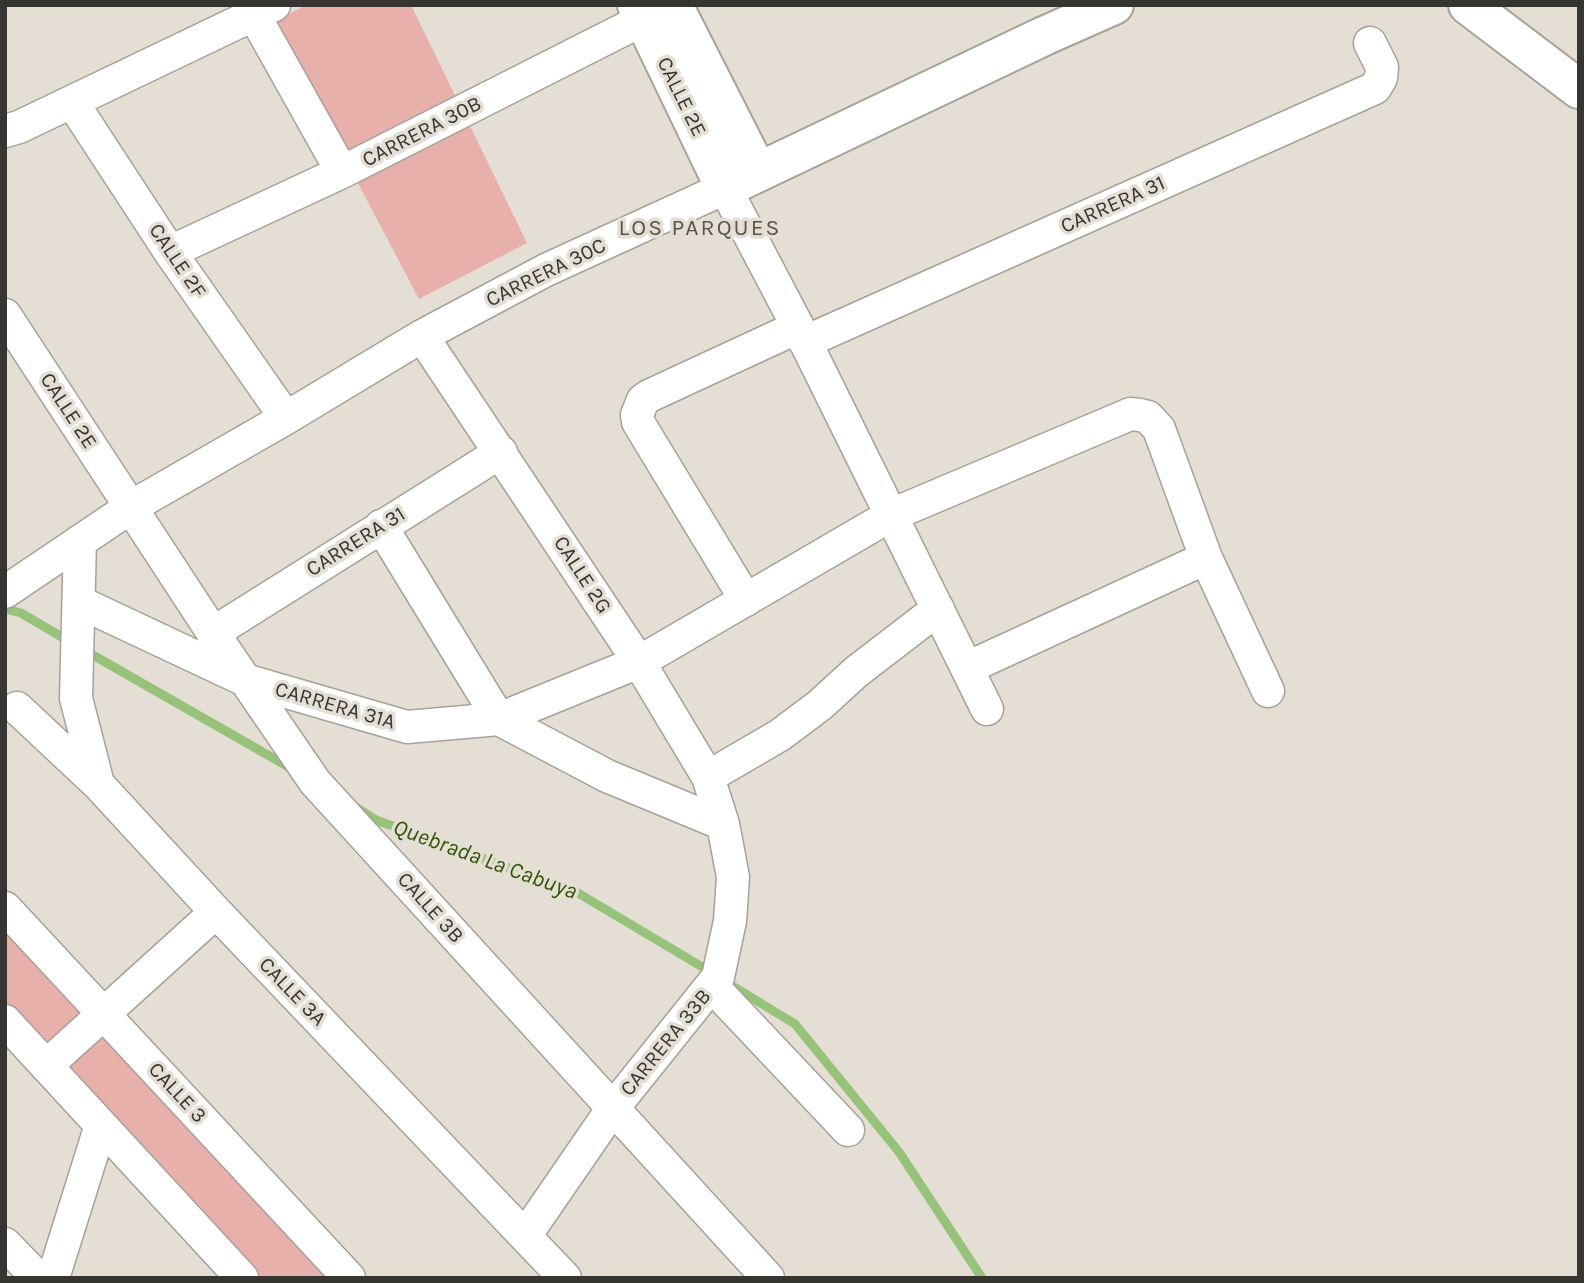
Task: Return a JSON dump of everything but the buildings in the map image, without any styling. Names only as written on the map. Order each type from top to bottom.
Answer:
[{"type":"street","name":"CARRERA 30C","points":[[5,592],[131,506],[286,418],[422,336],[546,270],[1114,5]]},
{"type":"street","points":[[1468,5],[1579,89]]},
{"type":"street","name":"CALLE 2E","points":[[656,9],[742,180]]},
{"type":"street","name":"CARRERA 30B","points":[[170,252],[342,172],[656,9]]},
{"type":"street","points":[[5,131],[264,10],[342,172]]},
{"type":"street","name":"CARRERA 31","points":[[746,600],[638,422],[638,407],[649,396],[802,335],[1375,88],[1381,78],[1382,67],[1370,43]]},
{"type":"street","name":"CALLE 2F","points":[[72,102],[170,252],[286,418]]},
{"type":"street","points":[[742,180],[802,335],[987,709]]},
{"type":"street","name":"CALLE 2E","points":[[5,315],[131,506]]},
{"type":"street","name":"CALLE 2G","points":[[422,336],[639,662],[708,777],[723,824]]},
{"type":"street","name":"CARRERA 31A","points":[[79,602],[245,680],[407,727],[499,719],[639,662],[891,515],[1130,414],[1148,417],[1159,429],[1206,558]]},
{"type":"street","name":"CARRERA 31","points":[[213,634],[501,452]]},
{"type":"street","name":"CALLE 3B","points":[[131,506],[213,634],[315,782],[768,1278]]},
{"type":"street","points":[[381,526],[499,719],[607,776],[723,824]]},
{"type":"street","points":[[80,541],[76,698],[99,784]]},
{"type":"street","points":[[967,668],[1206,558],[1268,691]]},
{"type":"street","points":[[708,777],[780,735],[938,609]]},
{"type":"street","name":"CALLE 3A","points":[[17,708],[99,784],[216,912],[525,1236],[550,1273]]},
{"type":"street","name":"CARRERA 33B","points":[[525,1236],[613,1108],[718,977],[730,921],[733,877],[723,824]]},
{"type":"street","name":"CALLE 3","points":[[5,908],[349,1278]]},
{"type":"street","points":[[46,1066],[216,912]]},
{"type":"street","points":[[712,986],[848,1130]]},
{"type":"street","points":[[5,1021],[238,1276]]},
{"type":"street","points":[[53,1278],[101,1125]]},
{"type":"street","points":[[5,1244],[37,1278]]},
{"type":"shaded area","points":[[307,5],[411,5],[527,243],[419,299],[273,22]]},
{"type":"shaded area","points":[[5,910],[346,1278],[246,1278],[5,1017]]},
{"type":"waterway","name":"Quebrada La Cabuya","points":[[5,609],[21,613],[72,643]]},
{"type":"waterway","name":"Quebrada La Cabuya","points":[[84,650],[294,770]]},
{"type":"waterway","name":"Quebrada La Cabuya","points":[[354,806],[376,820],[578,893],[714,974]]},
{"type":"waterway","name":"Quebrada La Cabuya","points":[[726,982],[795,1024],[899,1152],[982,1278]]},
{"type":"district","name":"LOS PARQUES","points":[[700,228]]}]
